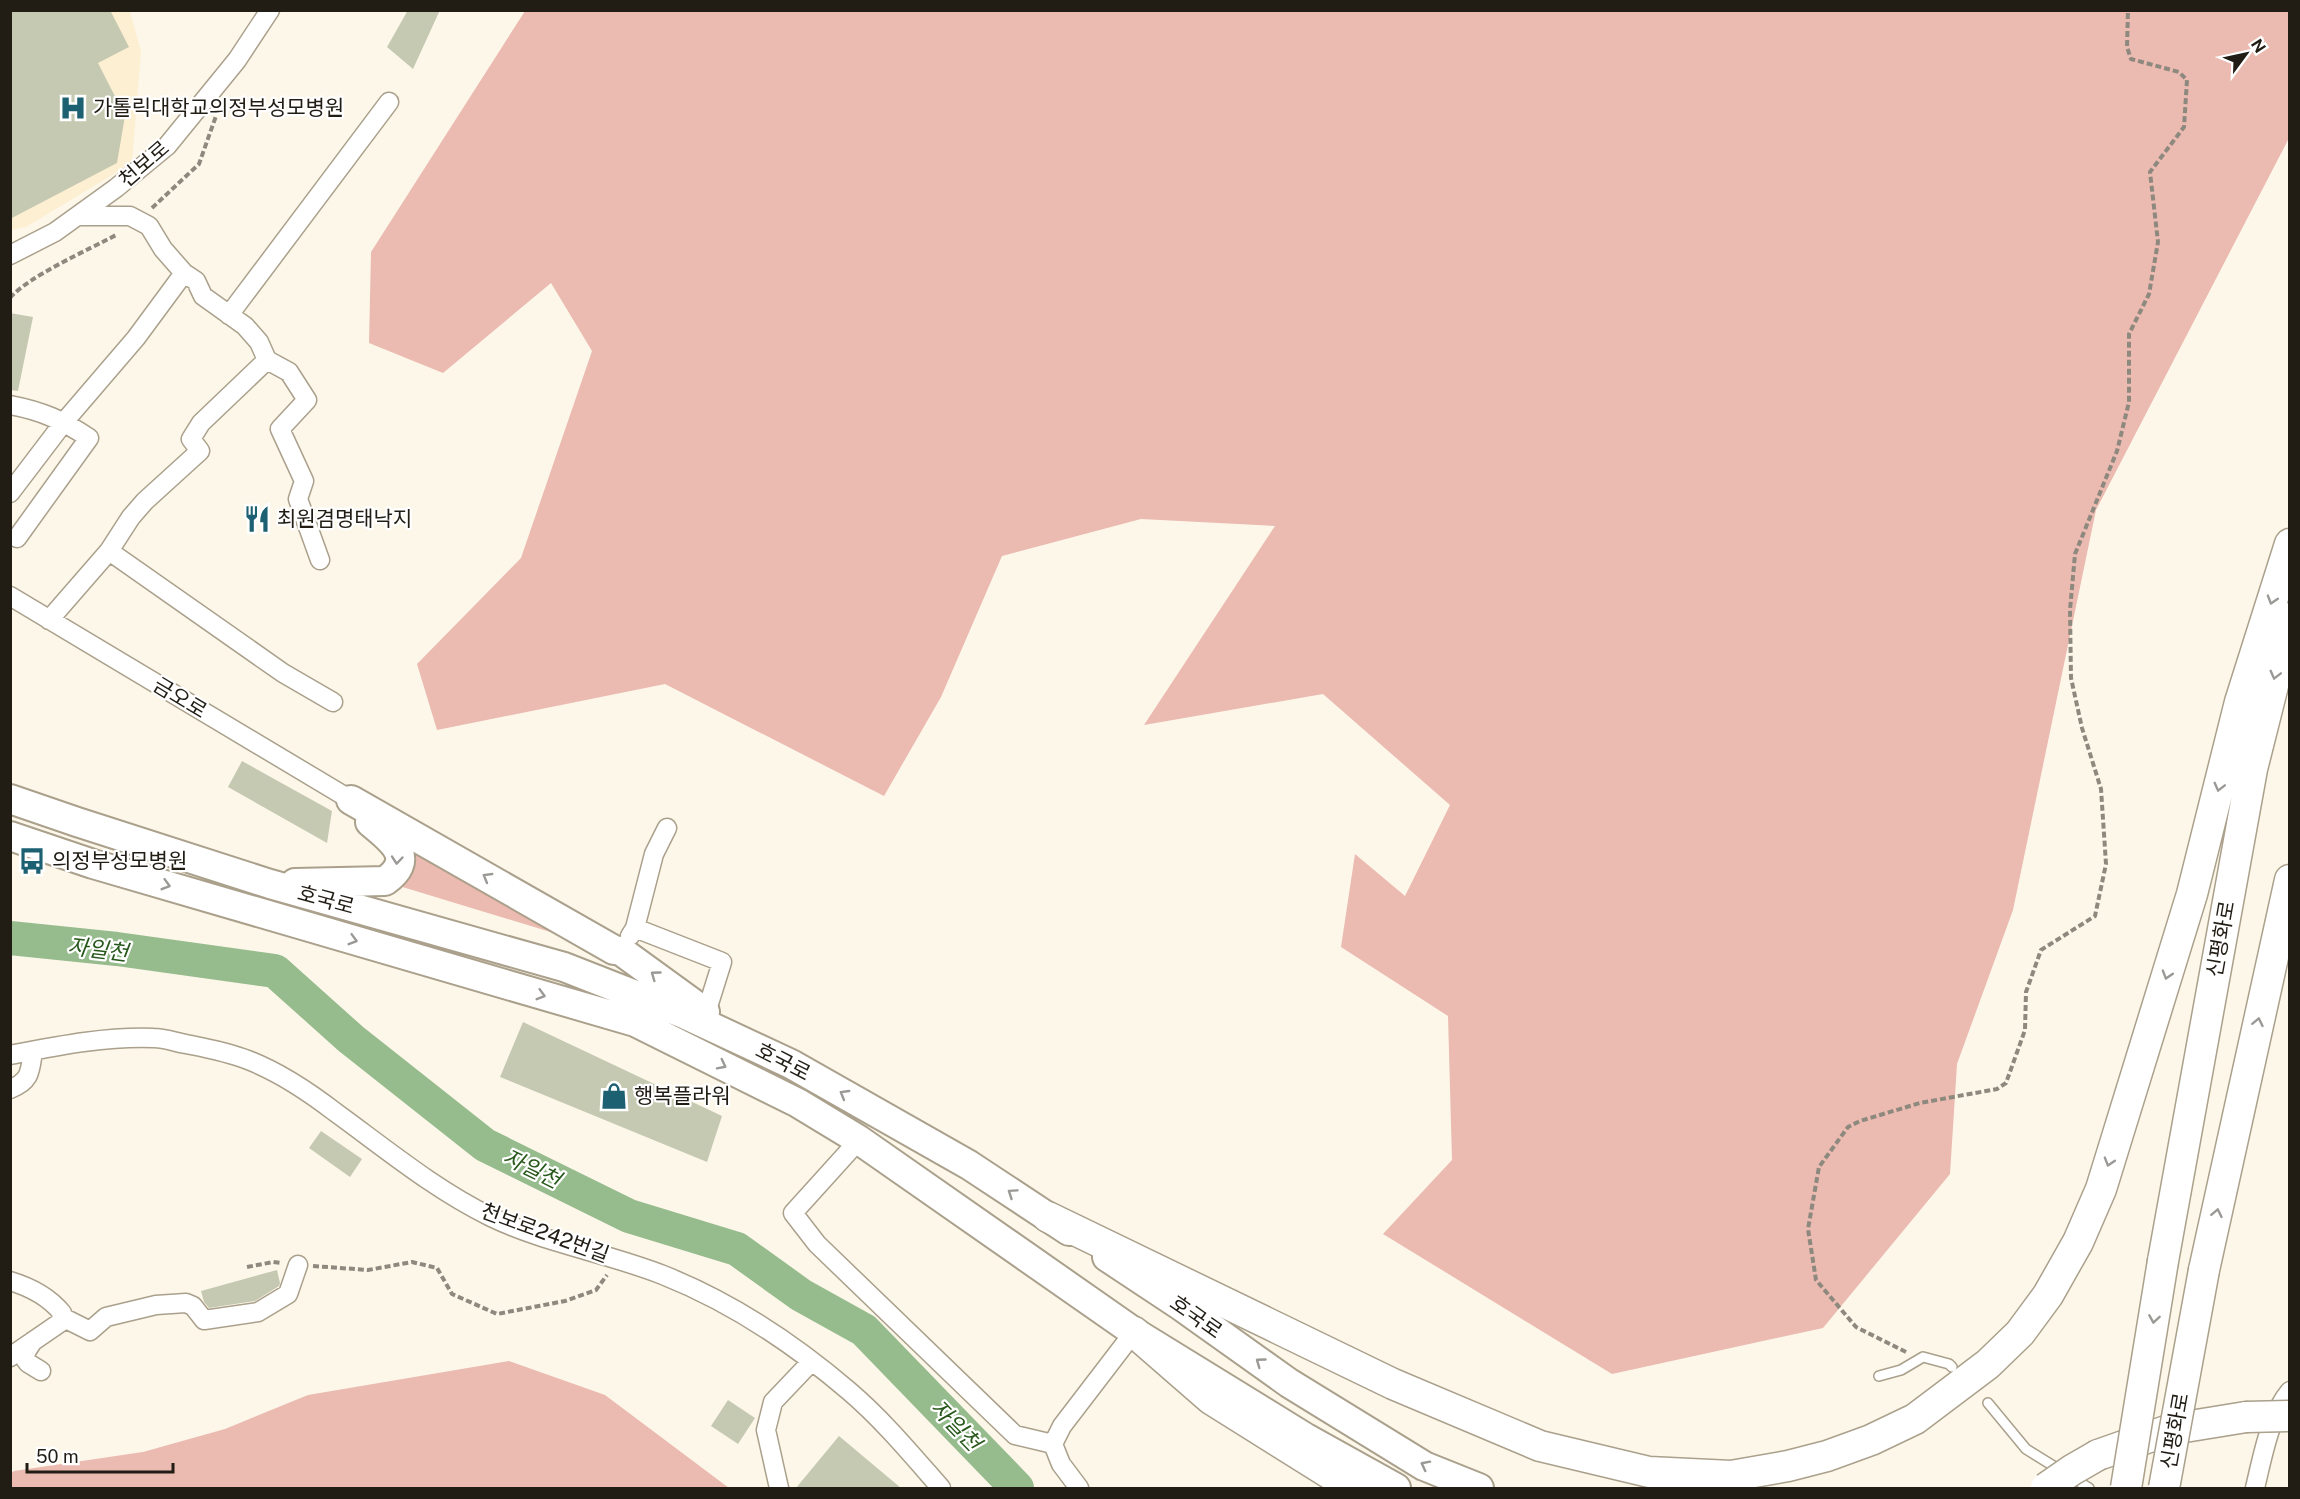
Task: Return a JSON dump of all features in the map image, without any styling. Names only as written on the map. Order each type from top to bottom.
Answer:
[{"type":"highway","points":[[1048,1217],[1393,1384],[1540,1446],[1649,1472],[1731,1476],[1788,1466],[1827,1456],[1871,1440],[1915,1419],[1988,1364],[2020,1333],[2048,1296],[2078,1242],[2101,1189],[2192,894],[2240,702],[2289,544]]},
{"type":"highway","name":"신평화로","points":[[2126,1488],[2163,1261],[2252,769],[2289,618]]},
{"type":"highway","name":"신평화로","points":[[2163,1261],[2266,787],[2289,704]]},
{"type":"highway","name":"신평화로","points":[[2164,1488],[2204,1270],[2289,880]]},
{"type":"highway","points":[[1134,1332],[1211,1399],[1324,1488]]},
{"type":"highway","points":[[1211,1399],[1353,1488]]},
{"type":"highway","points":[[2046,1488],[2098,1455],[2172,1430],[2246,1417],[2289,1416]]},
{"type":"main road","name":"호국로","points":[[10,798],[270,884],[564,967],[684,1014],[791,1064],[969,1165],[1181,1306],[1289,1383],[1424,1466],[1479,1488]]},
{"type":"main road","points":[[270,884],[385,881],[393,874],[399,863],[395,844],[363,815],[351,800]]},
{"type":"main road","points":[[351,800],[614,950],[628,940],[706,1013],[791,1064]]},
{"type":"main road","name":"호국로","points":[[14,838],[104,867],[635,1022],[798,1103],[859,1140],[1134,1332],[1305,1438],[1396,1488]]},
{"type":"street","name":"천보로","points":[[10,255],[55,232],[116,188],[167,147],[237,60],[270,10]]},
{"type":"street","points":[[229,315],[389,102]]},
{"type":"street","points":[[78,216],[129,216],[149,226],[163,249],[184,273],[196,281],[203,296],[245,326],[259,342],[267,360],[289,372],[307,400],[280,429],[304,481],[298,499],[320,560]]},
{"type":"street","points":[[10,492],[64,422],[136,338],[184,273]]},
{"type":"street","points":[[49,620],[109,551],[131,517],[145,501],[200,451],[191,439],[201,423],[267,360]]},
{"type":"street","points":[[10,405],[37,410],[64,422],[89,438],[16,538]]},
{"type":"street","points":[[109,551],[283,673],[333,702]]},
{"type":"street","name":"금오로","points":[[10,596],[351,800]]},
{"type":"street","points":[[667,828],[654,854],[628,940],[722,962],[706,1013]]},
{"type":"street","name":"천보로242번길","points":[[10,1055],[113,1038],[156,1038],[206,1048],[248,1060],[288,1080],[333,1110],[423,1179],[492,1217],[554,1240],[664,1275],[751,1319],[812,1361],[851,1392],[894,1435],[941,1488]]},
{"type":"street","points":[[10,1089],[21,1084],[29,1075],[33,1051]]},
{"type":"street","points":[[859,1140],[794,1213],[817,1244],[1015,1435],[1053,1444]]},
{"type":"street","points":[[62,1317],[90,1331],[106,1317],[156,1305],[186,1303],[194,1306],[204,1320],[258,1312],[288,1294],[298,1265]]},
{"type":"street","points":[[10,1281],[27,1286],[56,1305],[62,1313],[61,1322],[10,1356]]},
{"type":"street","points":[[1079,1488],[1060,1464],[1053,1444],[1062,1426],[1134,1332]]},
{"type":"street","points":[[33,1341],[26,1352],[25,1359],[41,1371]]},
{"type":"street","points":[[779,1488],[766,1430],[768,1421],[773,1402],[812,1361]]},
{"type":"street","points":[[2255,1488],[2264,1452],[2283,1400],[2289,1391]]},
{"type":"lane","points":[[1879,1376],[1901,1370],[1923,1357],[1949,1364],[1952,1367]]},
{"type":"lane","points":[[1988,1403],[2026,1449],[2089,1488]]},
{"type":"path","points":[[1923,1357],[1903,1352],[1856,1327],[1816,1280],[1808,1229],[1819,1167],[1848,1126],[1920,1103],[1997,1089],[2006,1083],[2025,1030],[2026,992],[2041,950],[2095,916],[2106,864],[2101,789],[2082,728],[2072,678],[2070,610],[2076,554],[2117,451],[2129,402],[2129,334],[2149,294],[2158,242],[2150,172],[2184,127],[2187,80],[2179,72],[2131,58],[2127,47],[2128,10]]},
{"type":"path","points":[[152,209],[199,164],[217,115]]},
{"type":"path","points":[[10,298],[30,282],[119,233]]},
{"type":"path","points":[[248,1267],[273,1262],[368,1270],[412,1262],[437,1268],[452,1294],[497,1314],[566,1301],[596,1290],[619,1260]]},
{"type":"shaded area","name":"가톨릭대학교의정부성모병원","points":[[10,11],[130,11],[141,52],[132,163],[26,227],[11,230]]},
{"type":"shaded area","points":[[525,11],[2289,11],[2289,138],[2096,510],[2013,910],[1957,1064],[1950,1174],[1823,1328],[1612,1374],[1383,1234],[1452,1160],[1448,1016],[1341,947],[1355,854],[1405,896],[1450,805],[1323,694],[1144,725],[1275,526],[1141,519],[1002,556],[941,697],[884,796],[665,684],[437,730],[417,664],[521,558],[592,351],[551,283],[443,373],[369,343],[371,252]]},
{"type":"shaded area","points":[[407,843],[567,937],[396,885]]},
{"type":"shaded area","points":[[509,1361],[605,1395],[729,1488],[11,1488],[11,1473],[14,1471],[143,1452],[225,1429],[308,1395]]},
{"type":"building","name":"가톨릭대학교의정부성모병원","points":[[10,10],[110,10],[129,47],[98,63],[125,116],[117,163],[10,219]]},
{"type":"building","points":[[408,10],[440,10],[413,69],[387,47]]},
{"type":"building","points":[[10,313],[33,317],[18,391],[10,390]]},
{"type":"building","points":[[242,761],[332,811],[327,843],[228,787]]},
{"type":"building","name":"행복플라워","points":[[523,1022],[722,1116],[707,1162],[500,1077]]},
{"type":"building","points":[[321,1131],[362,1159],[350,1177],[309,1148]]},
{"type":"building","points":[[277,1270],[279,1286],[255,1301],[209,1308],[204,1302],[201,1291]]},
{"type":"building","points":[[728,1400],[755,1418],[738,1444],[711,1426]]},
{"type":"building","points":[[839,1436],[901,1488],[796,1488]]},
{"type":"waterway","name":"자일천","points":[[10,938],[117,949],[275,971],[351,1039],[485,1145],[629,1216],[737,1249],[801,1295],[864,1330],[1017,1488]]},
{"type":"place","name":"가톨릭대학교의정부성모병원","points":[[73,108]]},
{"type":"place","name":"최원겸명태낙지","points":[[257,519]]},
{"type":"place","name":"의정부성모병원","points":[[32,861]]},
{"type":"place","name":"행복플라워","points":[[614,1096]]}]
